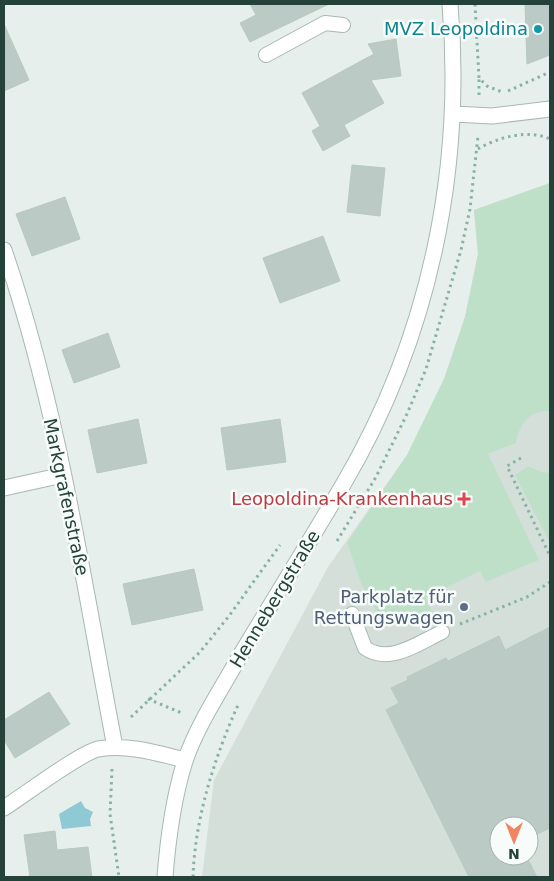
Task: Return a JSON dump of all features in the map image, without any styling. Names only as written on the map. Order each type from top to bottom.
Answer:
[{"type":"street","name":"Hennebergstraße","points":[[165,877],[169,831],[185,760],[207,714],[361,453],[393,383],[412,335],[435,252],[451,152],[454,114],[450,4]]},
{"type":"street","points":[[454,114],[492,116],[550,109]]},
{"type":"street","name":"Markgrafenstraße","points":[[4,250],[24,308],[63,475],[115,748]]},
{"type":"street","points":[[4,488],[63,475]]},
{"type":"street","points":[[4,808],[96,750],[115,748],[143,750],[185,760]]},
{"type":"lane","points":[[266,55],[325,23],[343,25]]},
{"type":"lane","points":[[352,614],[365,648],[382,656],[402,651],[442,632]]},
{"type":"path","points":[[475,4],[478,66],[480,78],[487,86],[497,92],[507,92],[550,72]]},
{"type":"path","points":[[478,150],[491,142],[504,138],[540,134],[550,139]]},
{"type":"path","points":[[521,458],[507,466],[550,556]]},
{"type":"path","points":[[119,877],[110,814],[110,782],[115,748],[133,714],[200,652],[229,616],[282,541]]},
{"type":"path","points":[[442,632],[527,597],[550,582]]},
{"type":"shaded area","name":"Leopoldina-Krankenhaus","points":[[550,183],[550,877],[202,877],[214,780],[328,567],[407,455],[444,379],[465,317],[478,254],[474,210]]},
{"type":"green space","points":[[550,183],[550,411],[537,413],[527,419],[520,430],[516,443],[488,454],[539,560],[486,582],[480,571],[425,598],[435,617],[412,626],[395,625],[384,619],[367,597],[347,543],[407,455],[444,379],[465,317],[478,254],[474,210]]},
{"type":"green space","points":[[528,466],[541,472],[550,473],[550,543],[515,475]]},
{"type":"water","points":[[81,801],[85,808],[93,812],[90,819],[91,826],[62,829],[59,814]]},
{"type":"building","points":[[250,4],[329,4],[250,42],[240,23],[256,15]]},
{"type":"building","name":"MVZ Leopoldina","points":[[525,4],[550,4],[550,55],[527,64]]},
{"type":"building","points":[[4,24],[29,80],[4,91]]},
{"type":"building","points":[[396,39],[401,76],[371,80],[384,103],[344,125],[350,136],[323,151],[312,131],[320,126],[302,93],[374,54],[368,44]]},
{"type":"building","points":[[352,165],[385,168],[380,216],[347,212]]},
{"type":"building","points":[[65,197],[80,239],[32,256],[16,214]]},
{"type":"building","points":[[323,236],[340,281],[280,303],[263,258]]},
{"type":"building","points":[[108,333],[120,367],[74,383],[62,350]]},
{"type":"building","points":[[138,419],[147,463],[97,473],[88,430]]},
{"type":"building","points":[[280,419],[286,462],[227,470],[221,428]]},
{"type":"building","points":[[194,569],[203,610],[132,625],[123,584]]},
{"type":"building","points":[[550,627],[550,828],[539,833],[539,816],[489,816],[489,866],[531,866],[537,877],[469,877],[386,710],[399,703],[391,688],[408,680],[407,677],[446,658],[448,661],[499,636],[505,650]]},
{"type":"building","points":[[49,692],[70,724],[15,758],[4,740],[4,720]]},
{"type":"building","points":[[55,831],[57,850],[88,847],[92,877],[30,877],[24,835]]},
{"type":"place","name":"MVZ Leopoldina","points":[[538,29]]},
{"type":"place","name":"Leopoldina-Krankenhaus","points":[[464,499]]},
{"type":"place","name":"Parkplatz für Rettungswagen","points":[[464,607]]}]
